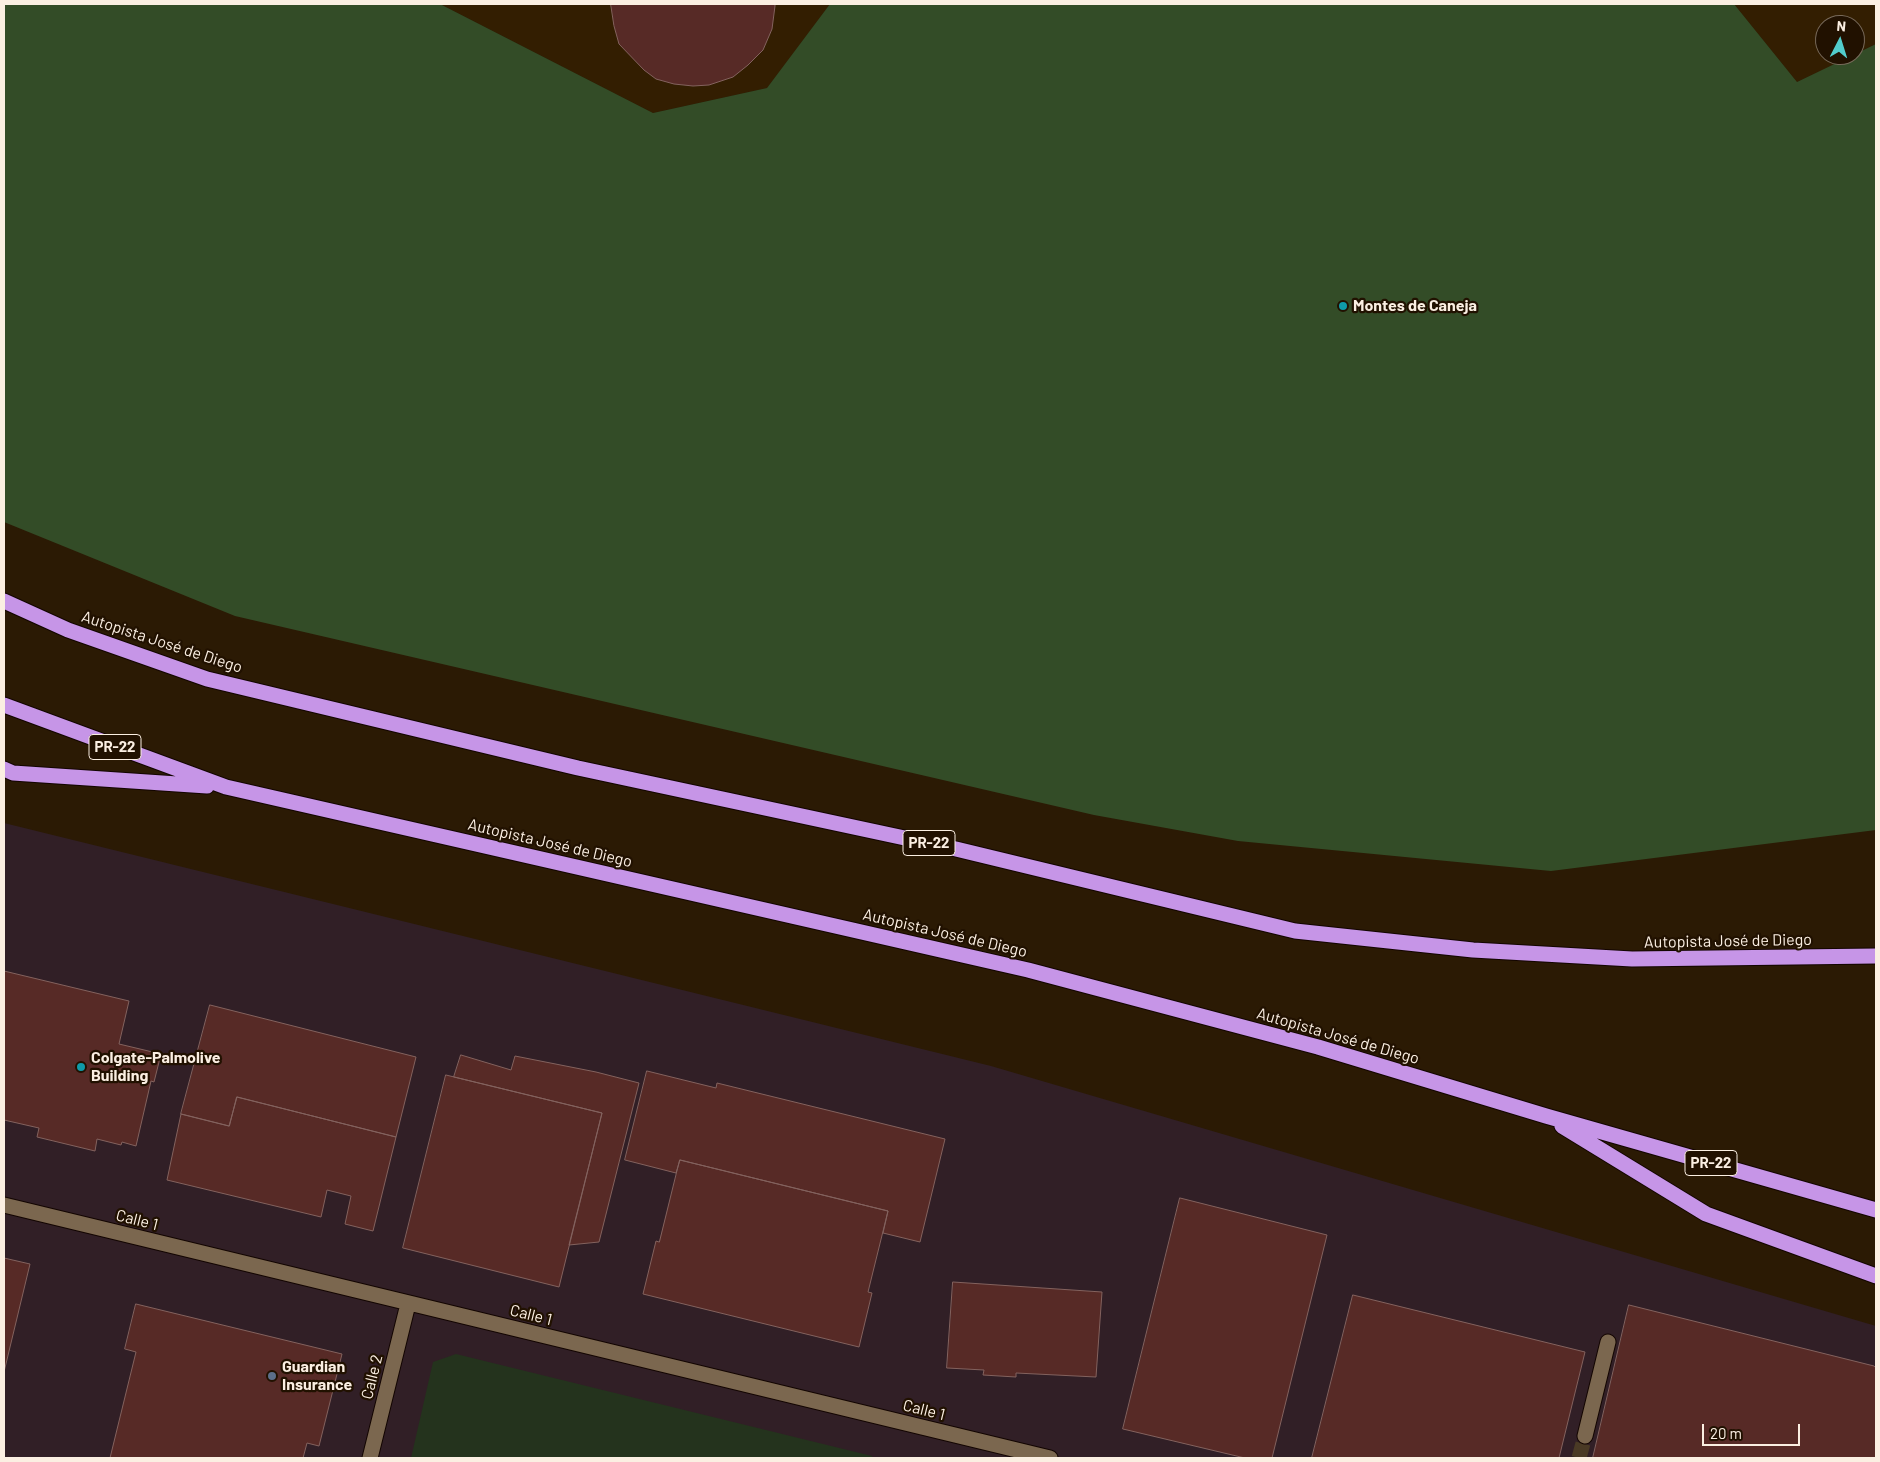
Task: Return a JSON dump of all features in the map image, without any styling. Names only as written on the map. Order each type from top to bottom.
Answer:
[{"type":"highway","name":"Autopista José de Diego","points":[[4,601],[68,630],[207,679],[578,768],[956,849],[1296,930],[1473,950],[1632,959],[1876,956]]},
{"type":"highway","name":"Autopista José de Diego","points":[[4,705],[226,787],[1028,970],[1318,1047],[1546,1116],[1876,1210]]},
{"type":"highway","points":[[4,770],[13,773],[226,787]]},
{"type":"highway","points":[[1546,1116],[1706,1214],[1876,1276]]},
{"type":"street","name":"Calle 1","points":[[4,1205],[1050,1458]]},
{"type":"street","name":"Calle 2","points":[[370,1458],[408,1304]]},
{"type":"street","points":[[1585,1436],[1608,1342]]},
{"type":"shaded area","points":[[440,4],[830,4],[767,88],[653,113]]},
{"type":"shaded area","points":[[1734,4],[1876,4],[1876,44],[1865,49],[1865,15],[1815,15],[1815,65],[1833,65],[1797,82]]},
{"type":"shaded area","points":[[4,823],[991,1066],[1876,1326],[1876,1458],[4,1458]]},
{"type":"green space","points":[[4,4],[440,4],[653,113],[767,88],[830,4],[1734,4],[1797,82],[1832,65],[1865,65],[1865,49],[1876,44],[1876,830],[1551,871],[1238,841],[1094,815],[235,616],[4,522]]},
{"type":"green space","points":[[456,1354],[872,1456],[872,1458],[411,1458],[433,1362]]},
{"type":"building","points":[[611,4],[775,4],[775,6],[772,29],[763,50],[748,65],[733,77],[709,85],[693,86],[674,84],[656,79],[644,70],[619,44]]},
{"type":"building","name":"Colgate-Palmolive Building","points":[[4,971],[129,1001],[119,1044],[161,1054],[154,1082],[151,1081],[136,1146],[122,1142],[121,1145],[97,1139],[95,1151],[37,1137],[39,1128],[4,1120]]},
{"type":"building","points":[[210,1005],[416,1057],[396,1137],[237,1097],[229,1126],[181,1114]]},
{"type":"building","points":[[461,1055],[511,1070],[515,1056],[596,1072],[639,1083],[599,1242],[569,1245],[602,1113],[454,1077]]},
{"type":"building","points":[[647,1071],[716,1088],[717,1083],[945,1139],[920,1242],[883,1233],[888,1211],[680,1160],[676,1173],[625,1160]]},
{"type":"building","points":[[446,1075],[602,1113],[559,1287],[403,1248]]},
{"type":"building","points":[[237,1097],[396,1137],[373,1231],[345,1224],[351,1196],[327,1190],[321,1217],[167,1180],[181,1114],[229,1126]]},
{"type":"building","points":[[680,1160],[888,1211],[868,1292],[872,1293],[859,1347],[643,1294],[656,1241],[659,1242]]},
{"type":"building","points":[[1180,1198],[1327,1235],[1272,1458],[1245,1458],[1123,1429]]},
{"type":"building","points":[[4,1258],[30,1264],[4,1372]]},
{"type":"building","points":[[953,1282],[1102,1292],[1096,1377],[1016,1373],[1016,1377],[983,1375],[984,1370],[947,1368]]},
{"type":"building","points":[[1353,1295],[1585,1352],[1559,1458],[1312,1458]]},
{"type":"building","points":[[136,1304],[342,1354],[319,1446],[307,1443],[303,1458],[110,1458],[136,1352],[125,1349]]},
{"type":"building","points":[[1629,1305],[1874,1366],[1876,1368],[1876,1458],[1593,1458]]},
{"type":"tunnel","points":[[1579,1458],[1585,1436]]},
{"type":"place","name":"Montes de Caneja","points":[[1343,306]]},
{"type":"place","name":"Colgate-Palmolive Building","points":[[81,1067]]},
{"type":"place","name":"Guardian Insurance","points":[[272,1376]]}]
